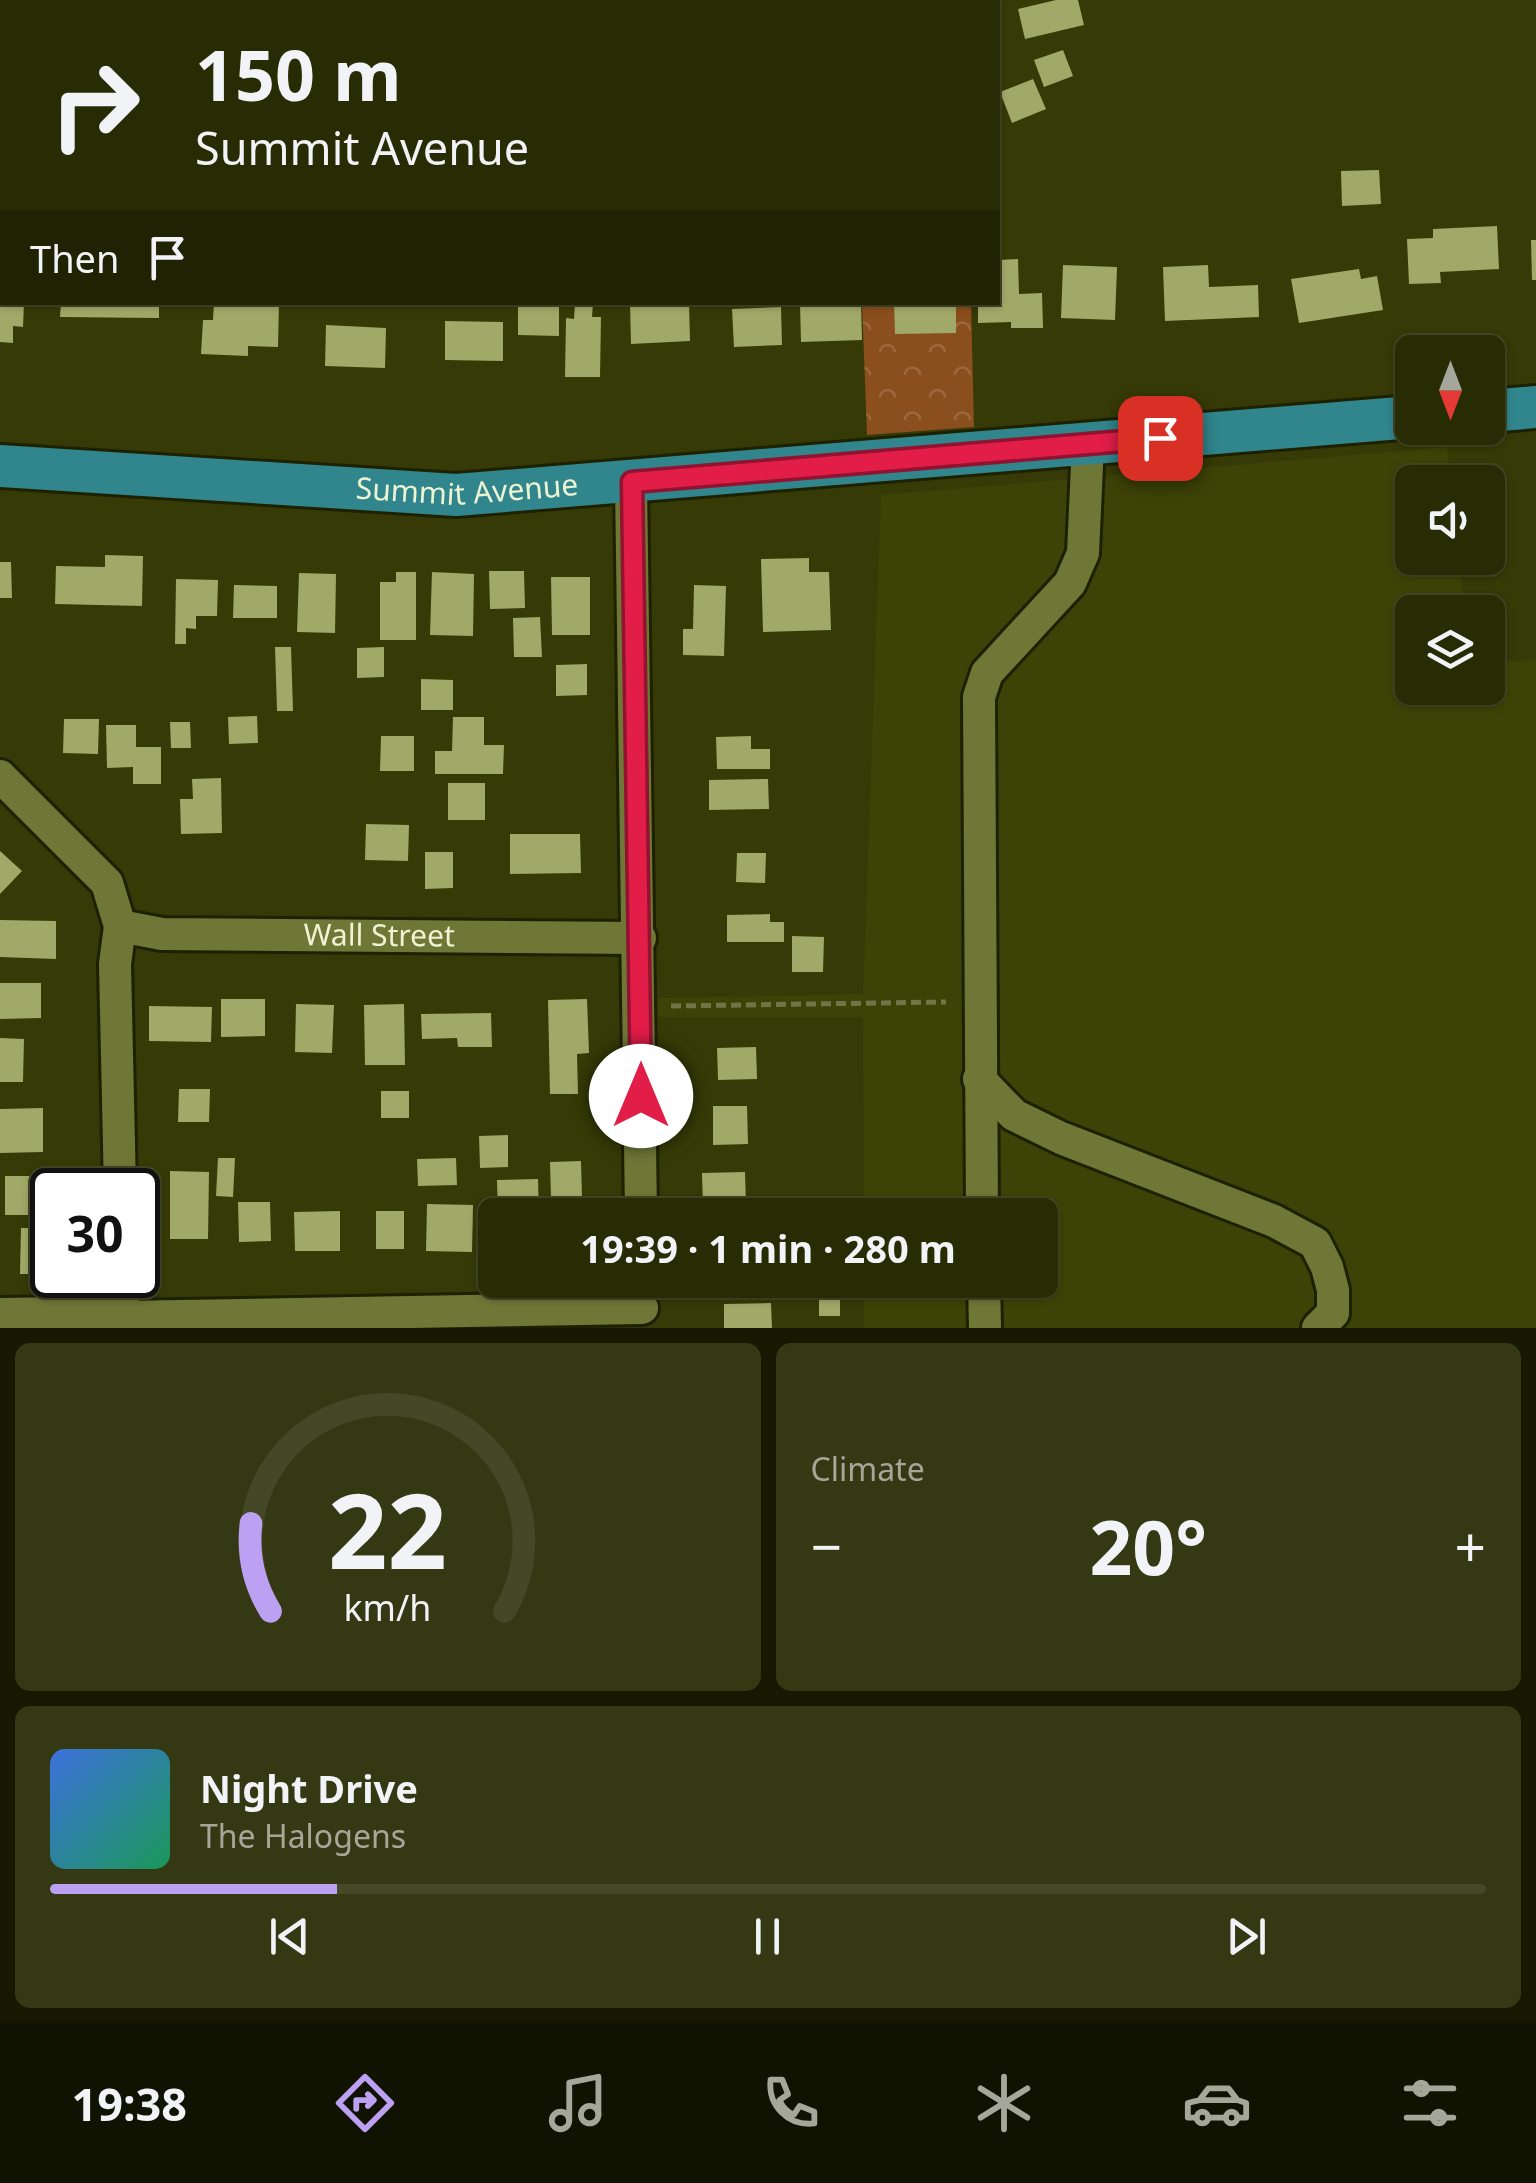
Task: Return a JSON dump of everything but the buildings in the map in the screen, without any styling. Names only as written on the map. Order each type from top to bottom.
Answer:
[{"type":"main road","points":[[1505,410],[1536,407]]},
{"type":"main road","name":"Summit Avenue","points":[[0,466],[456,495],[1395,418]]},
{"type":"street","points":[[982,1198],[979,697],[987,673],[1070,582],[1084,552],[1088,444]]},
{"type":"street","points":[[632,482],[641,1198]]},
{"type":"street","points":[[0,776],[106,883],[120,926],[115,964],[120,1168]]},
{"type":"street","name":"Wall Street","points":[[120,926],[162,934],[640,938]]},
{"type":"street","points":[[979,1079],[1014,1115],[1062,1138],[1274,1220],[1316,1243],[1333,1290],[1333,1313],[1318,1328]]},
{"type":"street","points":[[122,1298],[123,1323]]},
{"type":"street","points":[[984,1298],[985,1328]]},
{"type":"street","points":[[0,1314],[68,1313],[123,1323],[642,1305]]},
{"type":"path","points":[[671,1006],[946,1002]]},
{"type":"shaded area","points":[[1447,447],[1449,465],[1395,465],[1395,575],[1461,575],[1463,595],[1395,595],[1395,705],[1505,705],[1505,661],[1536,660],[1536,1328],[864,1328],[864,1298],[1058,1298],[1058,1198],[864,1198],[863,1017],[658,1017],[658,998],[863,994],[881,495]]},
{"type":"green space","points":[[862,305],[971,305],[974,427],[867,435]]},
{"type":"route","points":[[641,1096],[632,482],[1160,438]]}]
